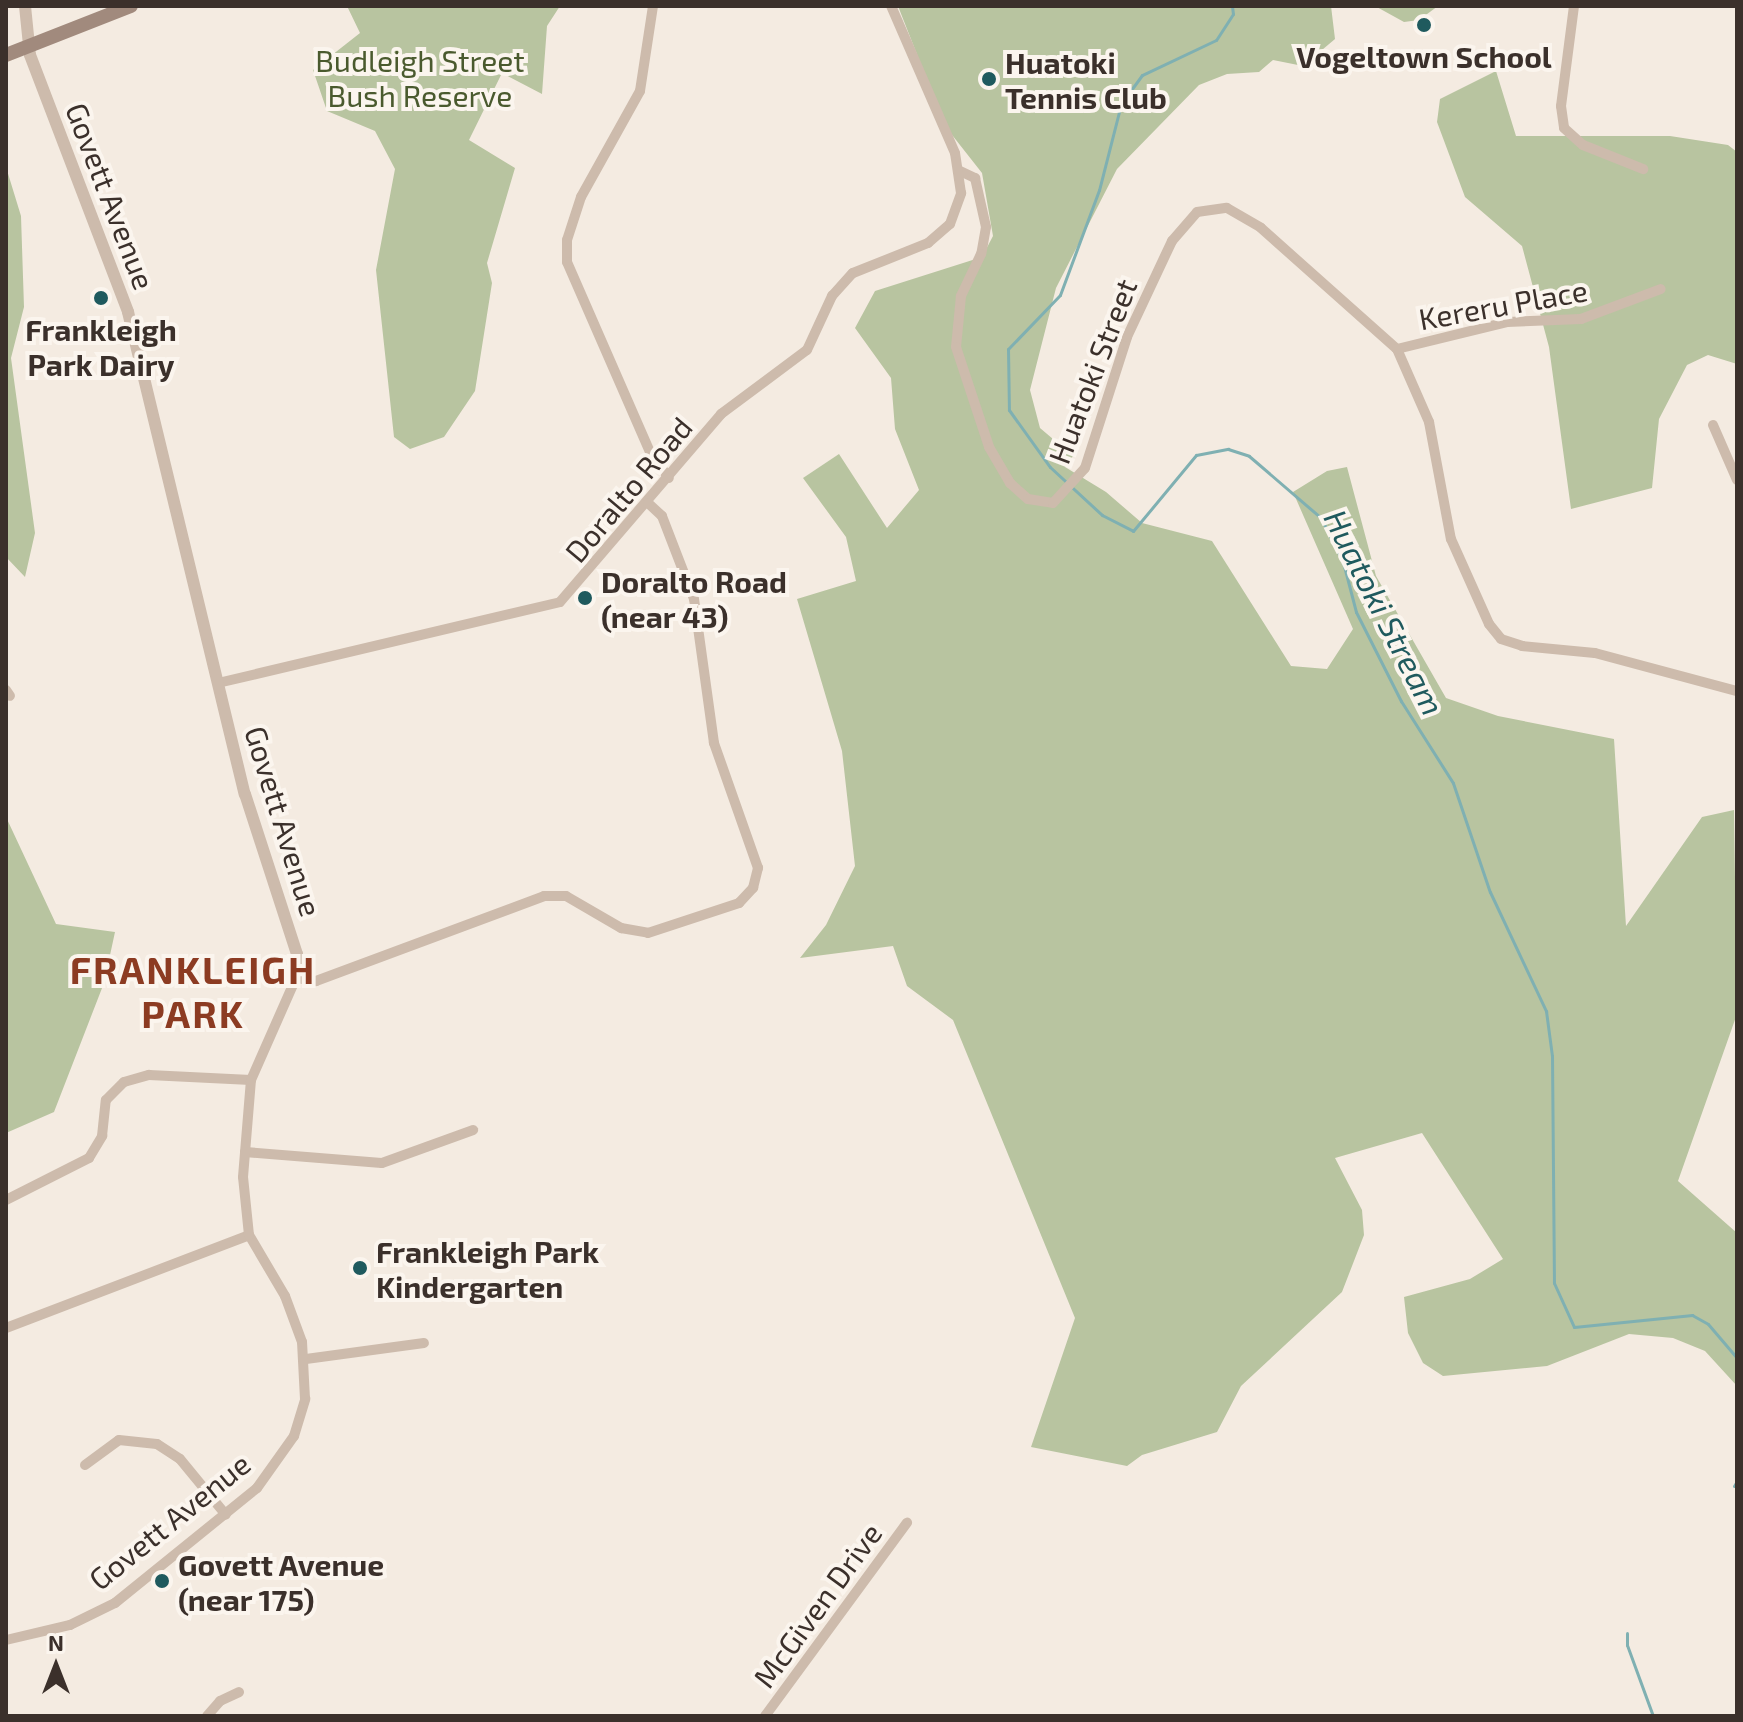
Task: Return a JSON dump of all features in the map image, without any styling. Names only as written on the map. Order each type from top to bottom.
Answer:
[{"type":"main road","points":[[6,55],[131,6]]},
{"type":"street","name":"Govett Avenue","points":[[6,1640],[43,1634],[94,1615],[226,1515],[265,1480],[288,1448],[305,1399],[306,1359],[294,1316],[249,1235],[243,1193],[251,1080],[296,978],[295,944],[260,851],[122,293],[29,46],[25,6]]},
{"type":"street","points":[[653,6],[640,91],[581,197],[567,240],[567,262],[650,452],[669,478]]},
{"type":"street","name":"Huatoki Street","points":[[891,6],[960,171],[975,178],[986,227],[981,254],[961,296],[955,329],[969,395],[1010,483],[1038,503],[1062,497],[1085,468],[1119,356],[1159,266],[1180,228],[1207,208],[1227,208],[1248,217],[1397,349],[1429,422],[1451,539],[1493,632],[1509,644],[1595,653],[1737,691]]},
{"type":"street","points":[[1576,7],[1561,106],[1564,128],[1583,145],[1643,169]]},
{"type":"street","name":"Doralto Road","points":[[218,683],[560,602],[735,400],[783,373],[807,350],[832,296],[853,273],[928,243],[950,224],[959,206],[960,171]]},
{"type":"street","name":"Kereru Place","points":[[1397,349],[1507,322],[1581,319],[1661,289]]},
{"type":"street","points":[[1713,425],[1737,480]]},
{"type":"street","points":[[296,978],[316,981],[544,896],[566,896],[621,928],[648,933],[749,895],[758,868],[714,743],[694,599],[662,516],[648,503]]},
{"type":"street","points":[[6,1200],[89,1158],[102,1136],[106,1100],[124,1082],[149,1075],[251,1080]]},
{"type":"street","points":[[245,1152],[382,1163],[473,1130]]},
{"type":"street","points":[[6,1328],[249,1235]]},
{"type":"street","points":[[306,1359],[424,1343]]},
{"type":"street","points":[[85,1465],[119,1440],[157,1444],[180,1459],[226,1515]]},
{"type":"street","name":"McGiven Drive","points":[[765,1716],[907,1523]]},
{"type":"street","points":[[207,1716],[220,1701],[239,1692]]},
{"type":"green space","name":"Budleigh Street Bush Reserve","points":[[347,6],[560,6],[547,26],[542,94],[502,73],[469,140],[515,168],[487,263],[492,283],[475,391],[444,437],[410,449],[394,437],[376,270],[395,169],[375,131],[327,111],[313,70],[360,33]]},
{"type":"green space","points":[[898,6],[1331,6],[1335,39],[1303,66],[1273,60],[1259,72],[1227,74],[1199,85],[1117,169],[1056,288],[1030,390],[1040,428],[1073,456],[1065,467],[1106,492],[1142,523],[1212,541],[1291,666],[1327,669],[1353,629],[1293,492],[1327,471],[1347,467],[1376,576],[1446,698],[1498,716],[1614,739],[1626,926],[1702,817],[1734,810],[1737,1014],[1678,1181],[1737,1233],[1737,1386],[1705,1351],[1673,1338],[1629,1334],[1547,1366],[1443,1376],[1423,1363],[1408,1333],[1404,1297],[1470,1279],[1503,1259],[1422,1133],[1335,1158],[1362,1210],[1364,1235],[1342,1292],[1241,1386],[1217,1432],[1142,1455],[1127,1466],[1031,1447],[1075,1318],[953,1020],[907,986],[893,946],[800,958],[826,925],[855,866],[842,751],[797,599],[856,581],[846,537],[803,478],[839,454],[887,528],[919,490],[895,429],[891,378],[855,328],[875,291],[982,257],[993,236],[982,173],[945,126]]},
{"type":"green space","points":[[1375,6],[1438,6],[1419,20],[1404,22]]},
{"type":"green space","points":[[1496,71],[1516,136],[1670,136],[1728,145],[1737,152],[1737,364],[1708,355],[1687,365],[1659,419],[1652,488],[1571,509],[1549,347],[1522,246],[1465,197],[1437,122],[1440,99]]},
{"type":"green space","points":[[6,167],[21,216],[24,307],[11,358],[35,533],[25,577],[6,557]]},
{"type":"green space","points":[[6,817],[56,924],[115,932],[104,983],[54,1112],[6,1133]]},
{"type":"waterway","name":"Huatoki Stream","points":[[1232,6],[1233,14],[1216,40],[1142,75],[1121,104],[1099,190],[1060,295],[1008,349],[1009,410],[1050,467],[1102,515],[1133,531],[1196,455],[1228,449],[1249,456],[1321,518],[1343,562],[1356,612],[1401,701],[1453,783],[1490,892],[1546,1011],[1552,1056],[1554,1283],[1574,1327],[1692,1315],[1708,1324],[1737,1358]]},
{"type":"waterway","name":"Huatoki Stream","points":[[1734,1486],[1737,1481]]},
{"type":"waterway","points":[[1627,1633],[1627,1645],[1653,1716]]},
{"type":"place","name":"Vogeltown School","points":[[1424,25]]},
{"type":"place","name":"Huatoki Tennis Club","points":[[989,79]]},
{"type":"place","name":"Frankleigh Park Dairy","points":[[101,298]]},
{"type":"place","name":"Doralto Road (near 43)","points":[[585,598]]},
{"type":"place","name":"Frankleigh Park Kindergarten","points":[[360,1268]]},
{"type":"place","name":"Govett Avenue (near 175)","points":[[162,1581]]},
{"type":"district","name":"FRANKLEIGH PARK","points":[[193,992]]}]
